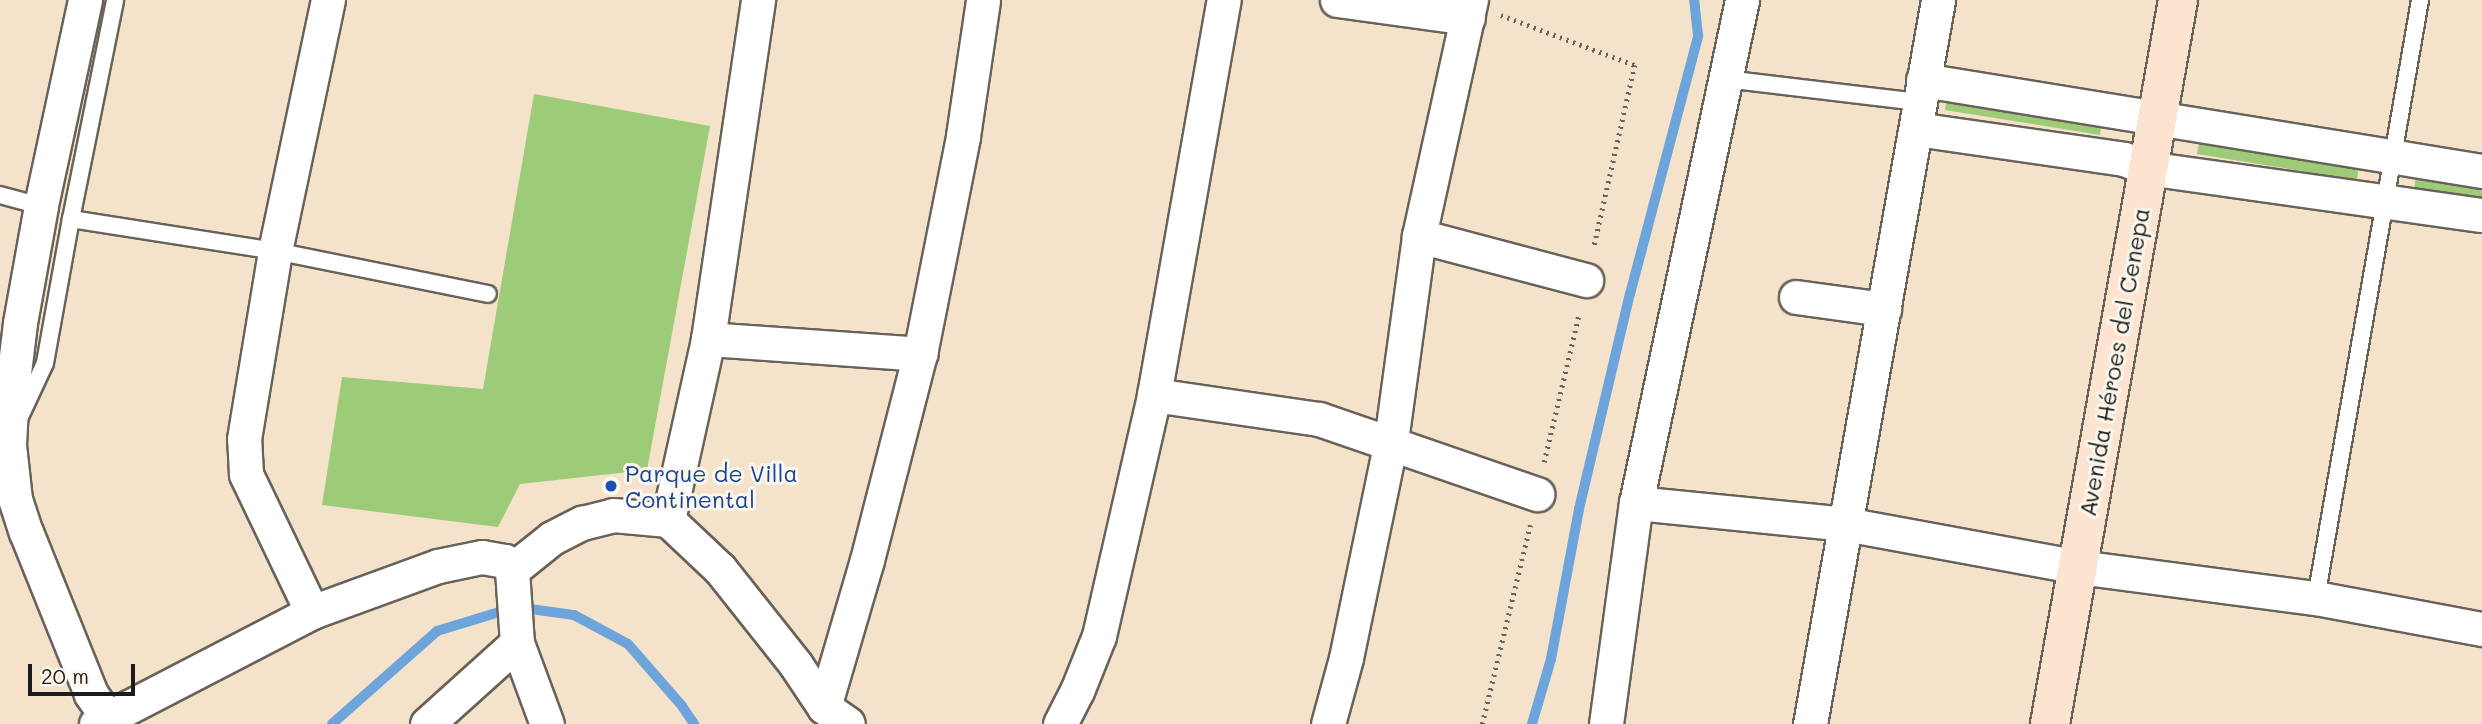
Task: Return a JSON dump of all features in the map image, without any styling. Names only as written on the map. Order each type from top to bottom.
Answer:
[{"type":"street","points":[[85,0],[41,206],[20,323],[9,440],[10,472],[26,532],[102,721],[312,612],[459,560],[482,557],[505,561],[513,575],[517,643],[547,724]]},
{"type":"street","points":[[312,612],[246,474],[244,439],[275,251],[328,0]]},
{"type":"street","points":[[668,520],[708,339],[758,0]]},
{"type":"street","points":[[836,716],[867,559],[920,354],[964,135],[983,0]]},
{"type":"street","points":[[1060,724],[1077,691],[1099,636],[1154,395],[1224,0]]},
{"type":"street","points":[[1328,724],[1346,658],[1391,441],[1419,236],[1470,7],[1337,0]]},
{"type":"street","points":[[1606,724],[1636,503],[1742,0]]},
{"type":"street","points":[[1810,724],[1937,0]]},
{"type":"street","name":"Avenida Héroes del Cenepa","points":[[2050,724],[2178,0]]},
{"type":"street","points":[[1919,104],[2156,116],[2482,171]]},
{"type":"street","points":[[1919,104],[2124,159],[2147,168],[2482,215]]},
{"type":"street","points":[[1419,236],[1586,280]]},
{"type":"street","points":[[1796,296],[1884,309]]},
{"type":"street","points":[[708,339],[920,354]]},
{"type":"street","points":[[1154,395],[1319,419],[1391,441],[1537,494]]},
{"type":"street","points":[[1636,503],[1845,524],[2079,567],[2316,598],[2482,629]]},
{"type":"street","points":[[513,575],[552,537],[582,523],[613,515],[668,520],[720,569],[836,716]]},
{"type":"street","points":[[427,724],[517,643]]},
{"type":"lane","points":[[9,440],[45,363],[115,0]]},
{"type":"lane","points":[[2316,598],[2420,0]]},
{"type":"lane","points":[[1725,79],[1919,104]]},
{"type":"lane","points":[[0,195],[41,206]]},
{"type":"lane","points":[[71,219],[275,251],[488,294]]},
{"type":"path","points":[[1470,7],[1635,65],[1482,724]]},
{"type":"green space","points":[[534,94],[710,126],[647,470],[520,484],[498,527],[322,505],[342,377],[483,389]]},
{"type":"green space","points":[[1947,96],[2102,121],[2100,135],[1945,110]]},
{"type":"green space","points":[[2200,138],[2359,163],[2357,180],[2197,154]]},
{"type":"green space","points":[[2417,171],[2482,180],[2482,199],[2414,189]]},
{"type":"waterway","points":[[1532,724],[1551,659],[1579,509],[1630,294],[1698,36],[1694,0]]},
{"type":"waterway","points":[[332,724],[437,631],[516,607],[574,615],[628,644],[682,706],[694,724]]},
{"type":"place","name":"Parque de Villa Continental","points":[[611,486]]}]
